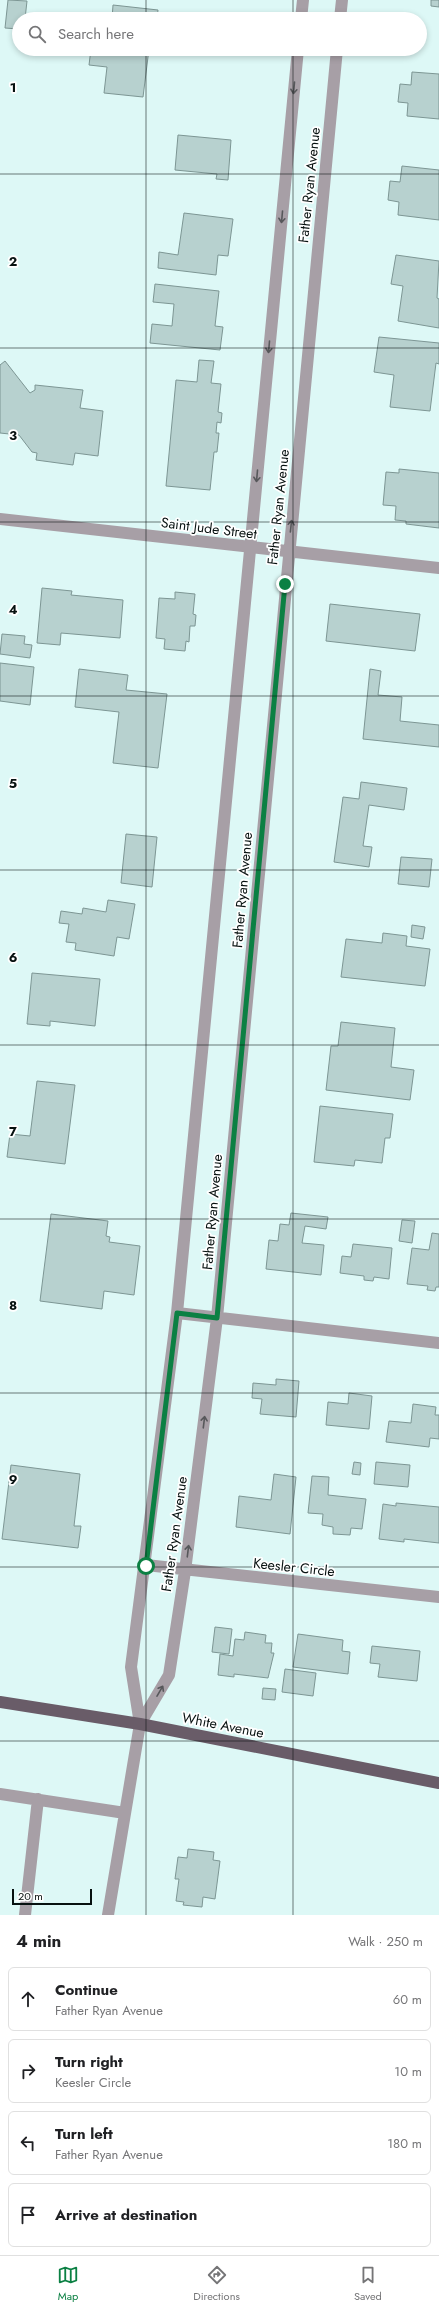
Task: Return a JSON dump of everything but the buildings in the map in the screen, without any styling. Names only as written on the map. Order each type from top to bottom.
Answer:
[{"type":"main road","name":"White Avenue","points":[[0,1702],[140,1724],[439,1783]]},
{"type":"street","points":[[301,12],[302,0]]},
{"type":"street","points":[[341,12],[342,0]]},
{"type":"street","name":"Father Ryan Avenue","points":[[108,1915],[140,1724],[131,1667],[146,1566],[177,1313],[297,56]]},
{"type":"street","name":"Father Ryan Avenue","points":[[140,1724],[169,1675],[185,1571],[217,1318],[288,552],[336,56]]},
{"type":"street","name":"Saint Jude Street","points":[[0,519],[439,568]]},
{"type":"street","points":[[177,1313],[439,1343]]},
{"type":"street","name":"Keesler Circle","points":[[146,1566],[439,1597]]},
{"type":"street","points":[[0,1794],[125,1813]]},
{"type":"street","points":[[25,1915],[38,1800]]},
{"type":"route","points":[[146,1566],[177,1313],[217,1318],[285,584]]}]
